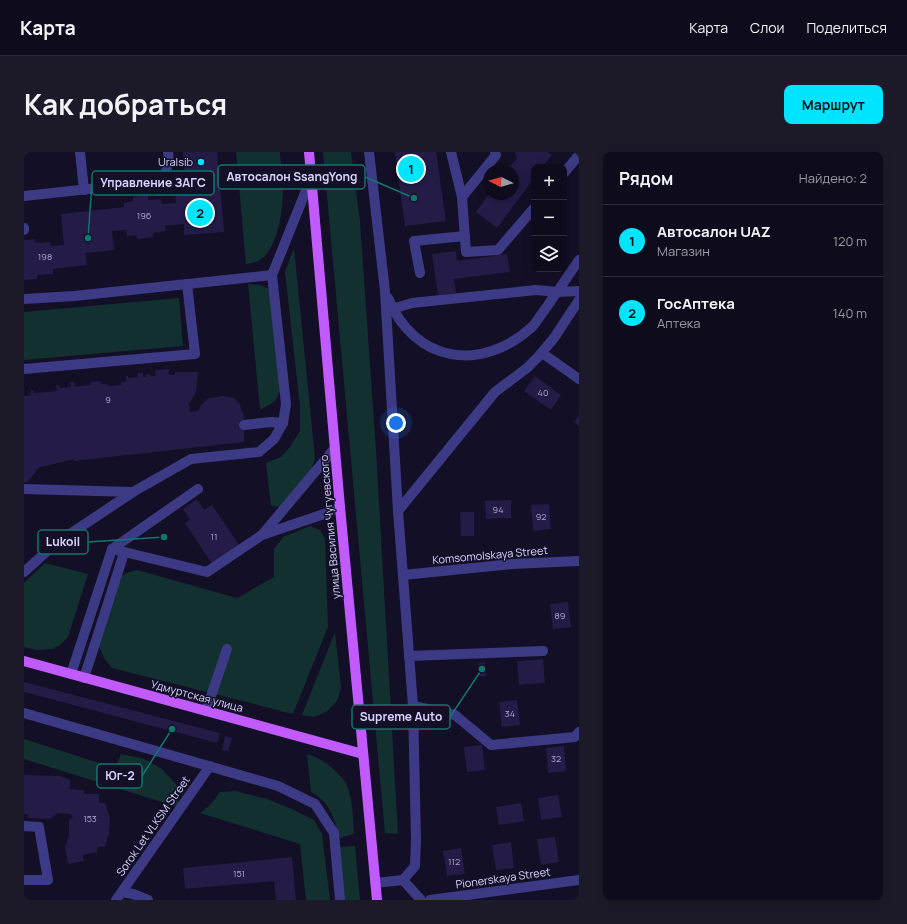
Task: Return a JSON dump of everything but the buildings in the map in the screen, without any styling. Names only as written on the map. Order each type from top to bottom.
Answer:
[{"type":"main road","name":"улица Василия Чугуевского","points":[[309,152],[340,507],[377,900]]},
{"type":"main road","name":"Удмуртская улица","points":[[24,662],[363,754]]},
{"type":"street","points":[[80,152],[84,190]]},
{"type":"street","points":[[24,196],[163,181],[169,161],[168,152]]},
{"type":"street","points":[[369,152],[385,291],[398,511],[413,706],[416,840],[415,866],[403,880],[375,883]]},
{"type":"street","points":[[451,152],[462,197],[466,252],[498,250],[531,212]]},
{"type":"street","points":[[462,197],[496,155],[496,152]]},
{"type":"street","points":[[567,169],[579,155]]},
{"type":"street","points":[[24,572],[55,544],[133,492],[191,459],[259,452],[274,439],[283,423],[286,404],[272,275],[311,178]]},
{"type":"street","points":[[420,272],[414,241],[465,236]]},
{"type":"street","points":[[385,291],[392,309],[401,322],[412,334],[426,344],[441,352],[459,356],[478,355],[498,350],[516,340],[533,326],[579,260]]},
{"type":"street","points":[[24,299],[74,296],[272,275]]},
{"type":"street","points":[[24,369],[195,354],[187,284]]},
{"type":"street","points":[[392,309],[412,303],[536,290],[558,292],[579,291]]},
{"type":"street","points":[[398,511],[495,392],[527,368],[542,353],[554,338],[579,300]]},
{"type":"street","points":[[542,353],[579,379]]},
{"type":"street","points":[[244,425],[271,422],[283,423]]},
{"type":"street","points":[[262,535],[335,448]]},
{"type":"street","points":[[24,489],[133,492]]},
{"type":"street","points":[[71,674],[112,549],[198,489]]},
{"type":"street","points":[[112,549],[207,572],[262,535],[327,513],[340,507]]},
{"type":"street","points":[[84,678],[124,552]]},
{"type":"street","name":"Komsomolskaya Street","points":[[403,575],[512,564],[579,561]]},
{"type":"street","points":[[206,711],[227,649]]},
{"type":"street","points":[[409,656],[543,651]]},
{"type":"street","points":[[413,706],[455,715],[491,745],[575,737],[579,732]]},
{"type":"street","points":[[24,713],[278,786],[315,804],[334,833],[340,900]]},
{"type":"street","name":"Sorok Let VLKSM Street","points":[[119,896],[210,766]]},
{"type":"street","points":[[24,826],[39,827],[48,880],[24,880]]},
{"type":"street","points":[[403,880],[421,900]]},
{"type":"street","name":"Pionerskaya Street","points":[[430,900],[579,880]]},
{"type":"street","points":[[119,896],[133,894],[148,900]]},
{"type":"green space","points":[[236,152],[280,152],[282,172],[283,193],[278,230],[270,249],[265,256],[256,262],[246,264]]},
{"type":"green space","points":[[323,152],[351,152],[360,222],[376,450],[398,834],[385,833]]},
{"type":"green space","points":[[294,248],[315,458],[311,470],[281,507],[271,506],[266,463],[281,457],[300,431],[300,406],[285,272]]},
{"type":"green space","points":[[248,284],[260,285],[269,289],[280,390],[275,400],[271,404],[260,410]]},
{"type":"green space","points":[[179,298],[183,346],[24,360],[24,312]]},
{"type":"green space","points":[[310,526],[320,530],[325,539],[328,627],[293,714],[112,668],[104,658],[99,646],[115,581],[126,573],[137,570],[237,598],[274,577],[274,549],[283,537]]},
{"type":"green space","points":[[45,563],[88,574],[68,637],[60,645],[52,649],[37,650],[24,647],[24,583]]},
{"type":"green space","points":[[335,632],[341,688],[337,701],[326,712],[314,717],[302,715]]},
{"type":"green space","points":[[24,739],[115,768],[121,754],[144,759],[162,769],[175,783],[179,789],[178,807],[24,759]]},
{"type":"green space","points":[[307,754],[323,761],[343,779],[346,784],[351,797],[354,834],[340,838],[327,806],[311,792]]},
{"type":"green space","points":[[235,791],[267,799],[314,820],[322,834],[330,900],[306,900],[300,844],[200,813],[210,805],[220,792]]},
{"type":"green space","points":[[355,846],[360,900],[344,900],[339,847]]},
{"type":"place","name":"Uralsib","points":[[201,162]]},
{"type":"place","name":"Автосалон UAZ","points":[[411,169]]},
{"type":"place","name":"Автосалон SsangYong","points":[[414,198]]},
{"type":"place","name":"ГосАптека","points":[[200,213]]},
{"type":"place","name":"Управление ЗАГС","points":[[88,238]]},
{"type":"place","name":"Lukoil","points":[[164,537]]},
{"type":"place","name":"Supreme Auto","points":[[482,669]]},
{"type":"place","name":"Юг-2","points":[[172,729]]}]
